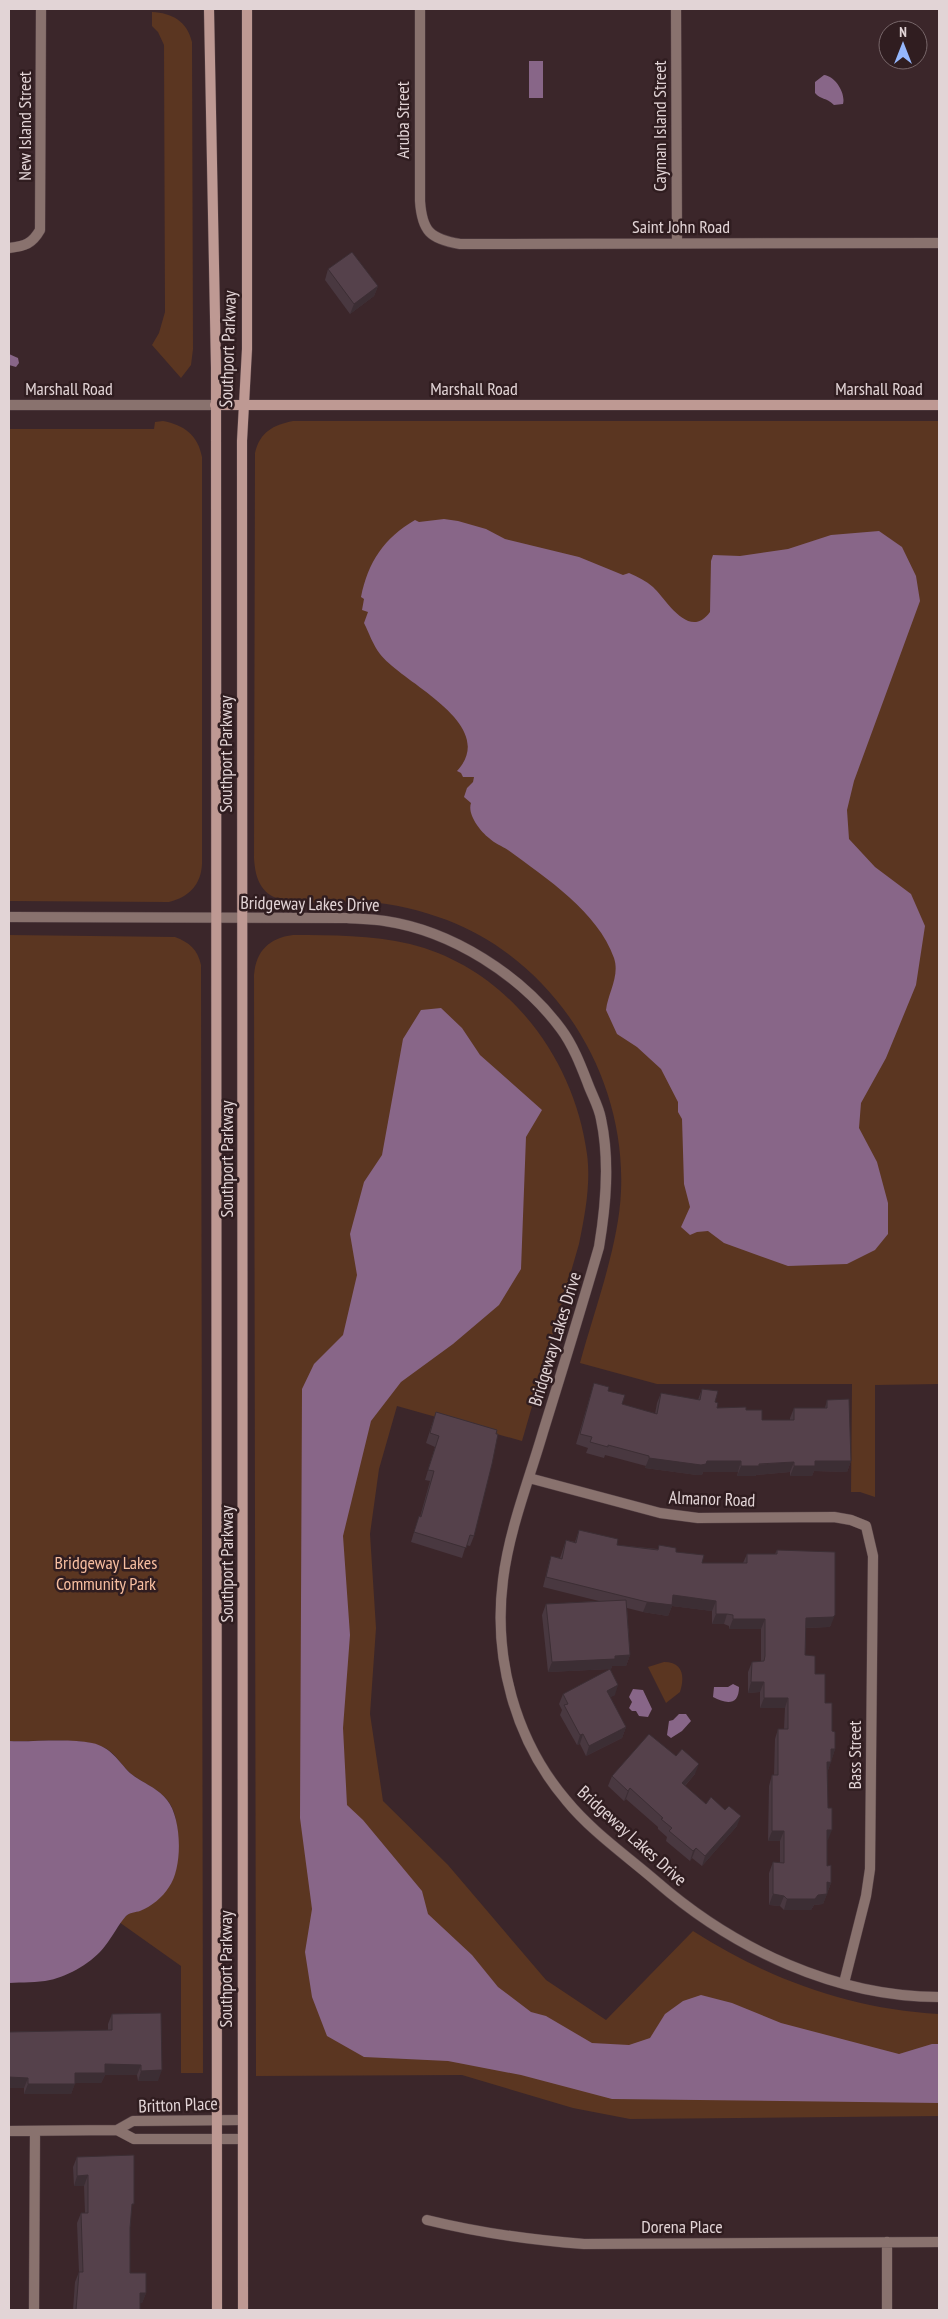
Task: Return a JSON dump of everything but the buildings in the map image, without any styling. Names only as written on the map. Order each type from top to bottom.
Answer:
[{"type":"street","name":"New Island Street","points":[[9,248],[20,247],[33,241],[40,230],[42,9]]},
{"type":"street","name":"Southport Parkway","points":[[209,9],[215,404],[216,2310]]},
{"type":"street","name":"Southport Parkway","points":[[243,2310],[243,404],[247,349],[247,9]]},
{"type":"street","name":"Aruba Street","points":[[420,9],[420,201],[422,223],[426,231]]},
{"type":"street","name":"Cayman Island Street","points":[[676,9],[676,243]]},
{"type":"street","name":"Saint John Road","points":[[426,231],[447,242],[460,244],[939,242]]},
{"type":"street","name":"Marshall Road","points":[[9,405],[939,405]]},
{"type":"street","name":"Bridgeway Lakes Drive","points":[[9,917],[347,918],[385,921],[441,936],[489,963],[532,996],[562,1030],[581,1067],[601,1118],[606,1167],[606,1210],[599,1247],[529,1478],[508,1555],[500,1613],[502,1649],[509,1686],[521,1727],[538,1759],[566,1800],[682,1903],[727,1934],[765,1954],[801,1969],[844,1983],[879,1992],[912,1997],[939,1997]]},
{"type":"street","name":"Almanor Road","points":[[529,1478],[660,1513],[698,1518],[834,1517],[851,1520],[866,1526]]},
{"type":"street","name":"Bass Street","points":[[844,1983],[866,1896],[870,1869],[873,1556],[866,1526]]},
{"type":"street","name":"Britton Place","points":[[117,2130],[133,2120],[242,2120]]},
{"type":"street","name":"Britton Place","points":[[9,2131],[117,2130],[134,2140],[242,2140]]},
{"type":"street","points":[[34,2310],[35,2131]]},
{"type":"street","name":"Dorena Place","points":[[427,2220],[479,2232],[528,2240],[584,2244],[939,2242]]},
{"type":"street","points":[[887,2242],[887,2310]]},
{"type":"green space","points":[[152,12],[166,14],[178,20],[190,35],[192,42],[193,349],[191,365],[181,378],[152,345],[159,333],[165,312],[164,45],[158,32],[152,26]]},
{"type":"green space","points":[[163,421],[177,425],[189,432],[197,443],[202,457],[202,864],[199,878],[193,889],[188,893],[169,902],[9,901],[9,429],[154,429],[155,422]]},
{"type":"green space","points":[[293,421],[939,421],[939,1384],[875,1385],[875,1497],[860,1492],[851,1492],[852,1384],[657,1384],[580,1363],[616,1233],[621,1191],[619,1148],[611,1106],[597,1066],[577,1028],[551,994],[521,964],[486,939],[447,920],[428,914],[387,904],[356,902],[307,903],[285,900],[270,895],[259,882],[254,858],[255,453],[260,440],[268,431]]},
{"type":"green space","name":"Bridgeway Lakes Community Park","points":[[9,935],[175,937],[185,941],[192,947],[198,955],[201,965],[203,2073],[181,2073],[181,1966],[119,1922],[129,1914],[143,1909],[155,1901],[163,1894],[172,1880],[176,1863],[177,1835],[176,1820],[171,1806],[160,1793],[134,1776],[106,1748],[91,1743],[68,1741],[9,1741]]},
{"type":"green space","points":[[293,935],[366,937],[410,944],[445,956],[477,973],[505,995],[530,1022],[551,1051],[568,1084],[580,1118],[587,1154],[588,1188],[579,1244],[522,1441],[397,1406],[379,1469],[370,1534],[376,1628],[370,1714],[383,1801],[448,1865],[546,1980],[606,2020],[693,1931],[750,1964],[810,1989],[873,2006],[939,2014],[939,2116],[630,2119],[573,2108],[462,2075],[256,2076],[254,975],[258,959],[265,947],[277,939]]},
{"type":"green space","points":[[664,1662],[675,1664],[679,1667],[682,1675],[680,1692],[666,1703],[648,1667]]},
{"type":"shaded area","points":[[529,61],[543,61],[543,98],[529,98]]},
{"type":"shaded area","points":[[824,75],[832,78],[839,86],[843,95],[843,104],[834,105],[815,93],[815,82]]},
{"type":"shaded area","points":[[9,354],[18,358],[19,363],[16,367],[9,365]]},
{"type":"shaded area","points":[[444,519],[486,529],[505,539],[579,557],[623,575],[629,573],[653,587],[678,615],[694,622],[702,620],[710,612],[711,561],[713,555],[740,556],[788,549],[831,535],[879,531],[902,547],[916,576],[920,601],[854,781],[847,810],[849,839],[875,867],[911,894],[925,926],[916,985],[886,1058],[861,1103],[859,1128],[877,1162],[888,1203],[888,1234],[875,1250],[847,1264],[788,1266],[724,1243],[708,1231],[690,1235],[681,1227],[690,1207],[684,1184],[682,1119],[678,1112],[678,1102],[661,1069],[637,1047],[617,1034],[606,1010],[616,971],[614,958],[606,941],[596,926],[569,897],[508,850],[491,840],[478,827],[471,812],[471,803],[464,797],[474,777],[463,777],[457,771],[467,754],[466,737],[457,721],[443,706],[380,654],[364,623],[368,612],[362,610],[364,599],[361,597],[368,573],[379,552],[394,535],[415,520],[419,522]]},
{"type":"shaded area","points":[[441,1008],[462,1028],[480,1055],[542,1110],[526,1137],[521,1269],[499,1305],[453,1344],[401,1382],[371,1421],[343,1536],[350,1635],[343,1728],[347,1805],[363,1820],[422,1891],[428,1914],[472,1955],[498,1987],[531,2012],[546,2016],[592,2043],[629,2045],[650,2038],[665,2014],[683,2001],[701,1995],[732,2003],[781,2023],[899,2054],[932,2044],[939,2044],[939,2103],[612,2099],[521,2075],[448,2061],[364,2057],[327,2036],[312,1997],[305,1952],[312,1909],[300,1818],[302,1389],[314,1364],[343,1335],[357,1275],[350,1234],[364,1182],[382,1155],[403,1039],[421,1010]]},
{"type":"shaded area","points":[[733,1684],[739,1687],[737,1698],[731,1702],[713,1697],[714,1687],[728,1687]]},
{"type":"shaded area","points":[[633,1689],[643,1690],[652,1709],[648,1717],[639,1716],[636,1711],[632,1711],[629,1708],[632,1702],[629,1697]]},
{"type":"shaded area","points":[[679,1714],[686,1714],[691,1721],[682,1731],[671,1738],[667,1735],[669,1721]]},
{"type":"shaded area","points":[[9,1741],[72,1741],[99,1745],[114,1755],[130,1773],[154,1788],[167,1800],[172,1808],[178,1830],[177,1868],[174,1879],[163,1895],[149,1907],[126,1916],[105,1946],[87,1963],[65,1975],[45,1981],[9,1983]]}]
